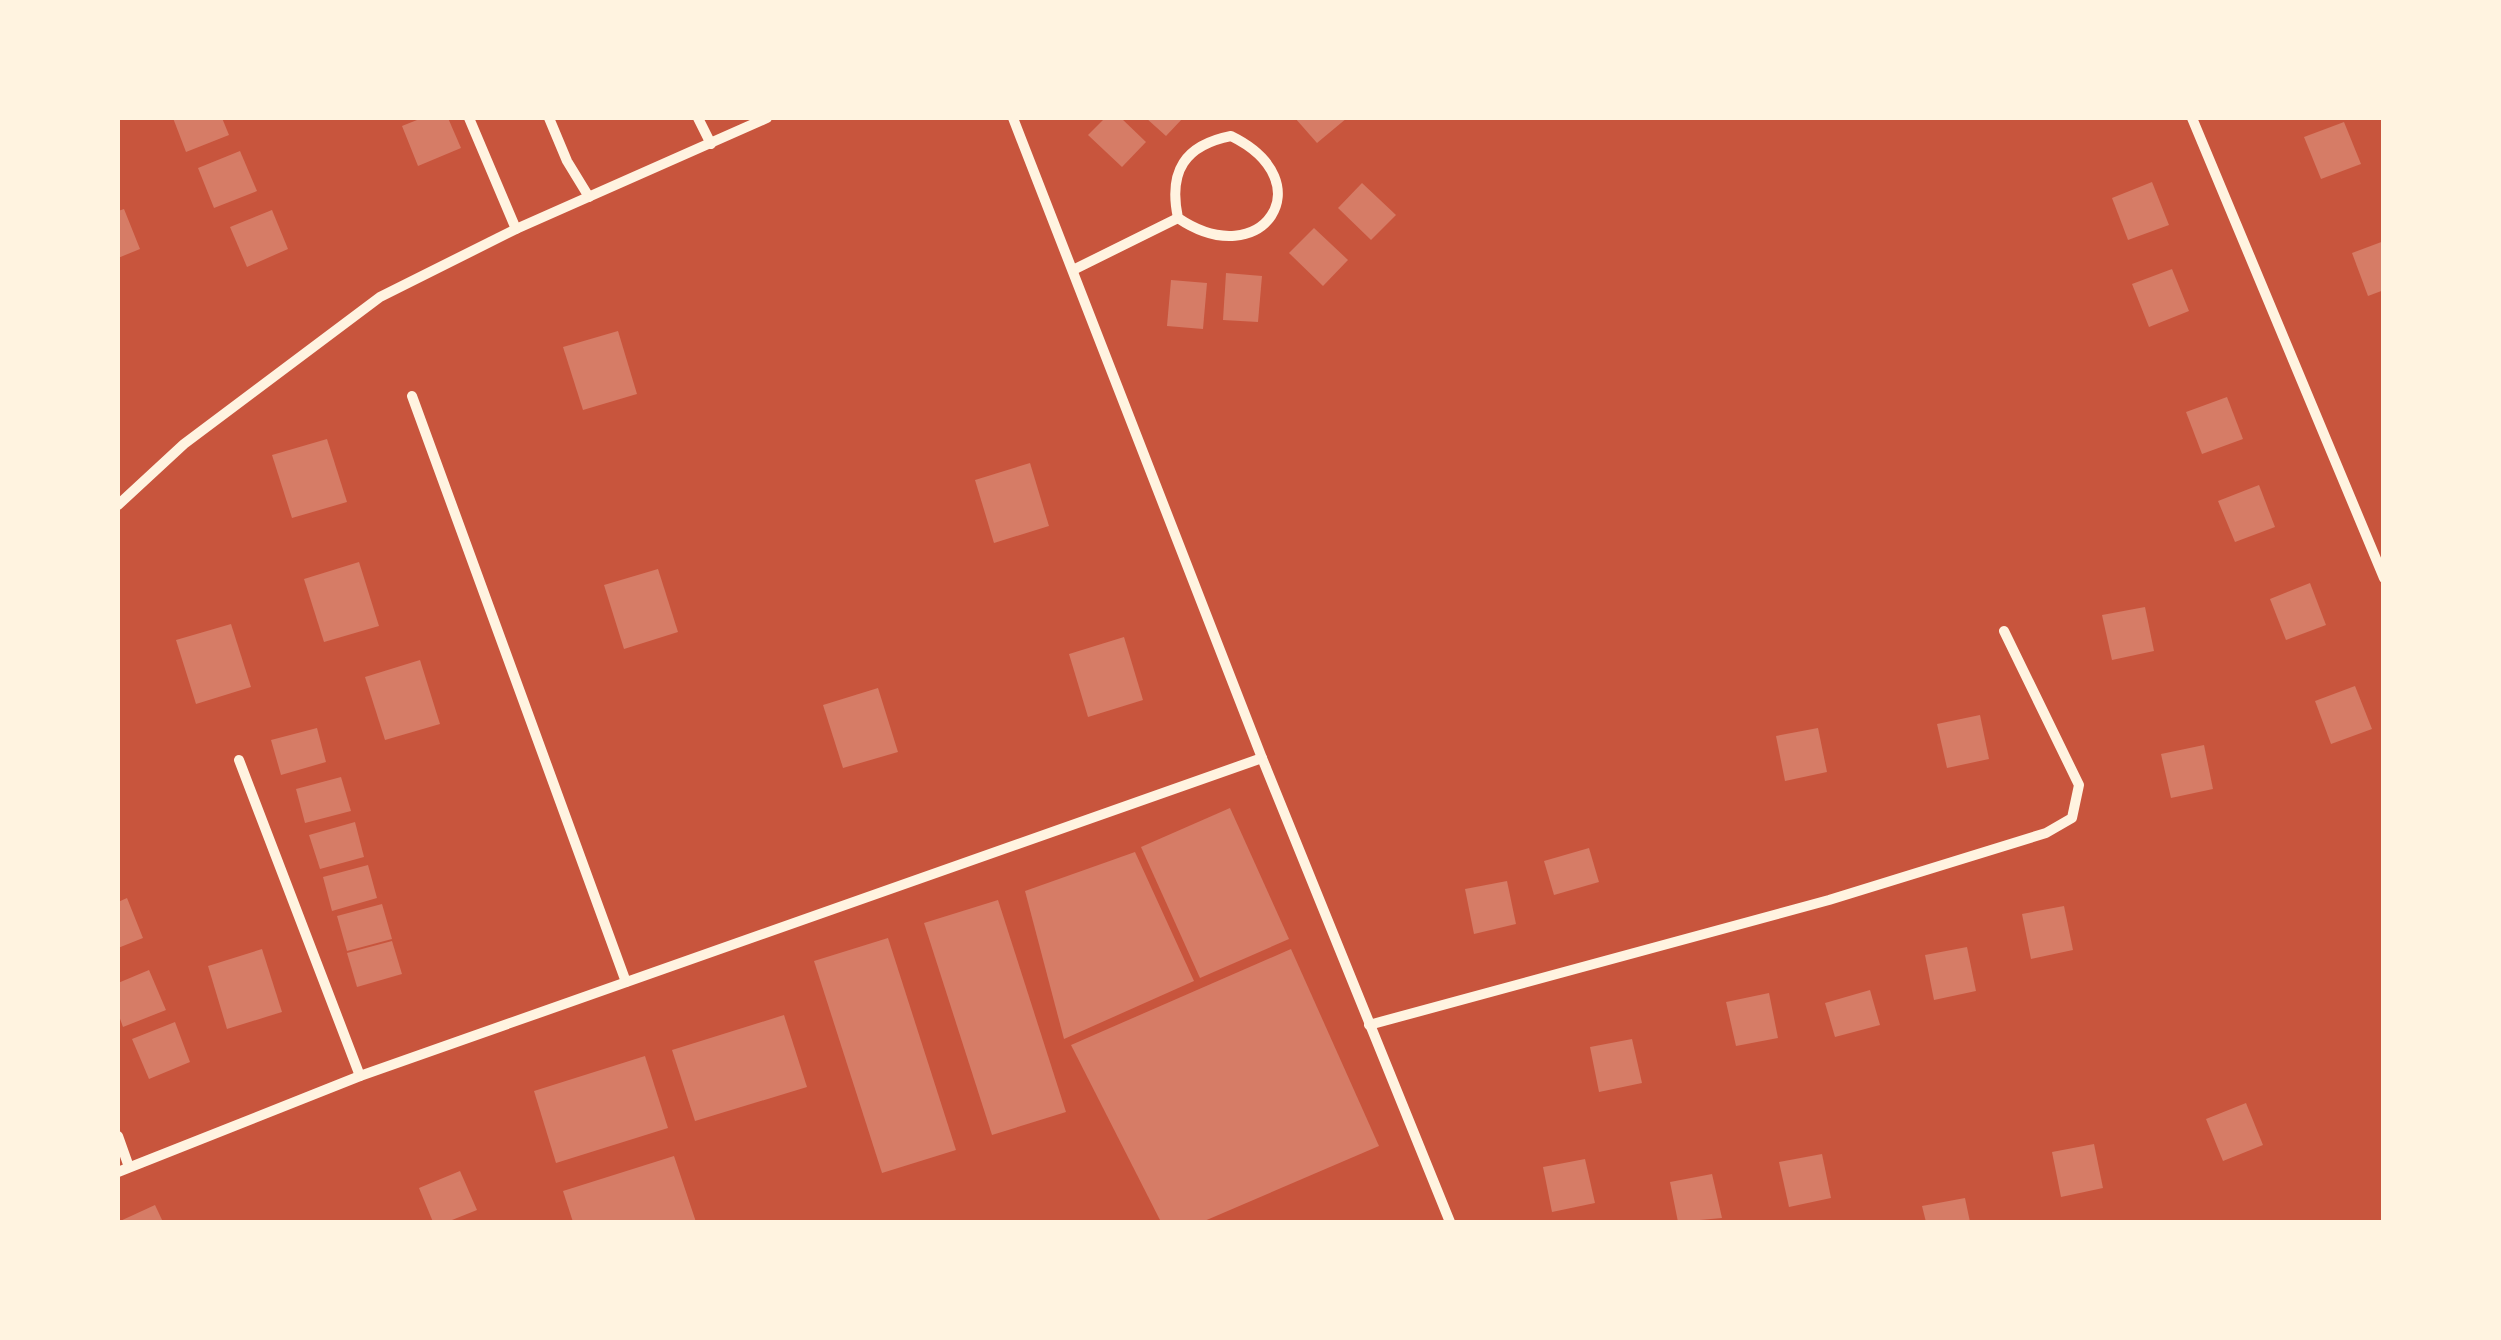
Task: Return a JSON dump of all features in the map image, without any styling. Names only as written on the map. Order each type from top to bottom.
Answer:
[{"type":"street","points":[[469,118],[516,229]]},
{"type":"street","points":[[549,118],[590,198]]},
{"type":"street","points":[[698,118],[711,144]]},
{"type":"street","points":[[118,505],[184,444],[380,297],[516,229],[767,118]]},
{"type":"street","points":[[1013,118],[1262,758],[1450,1222]]},
{"type":"street","points":[[2192,118],[2384,578]]},
{"type":"street","points":[[1231,136],[1250,146],[1269,166],[1279,187],[1277,207],[1265,224],[1246,234],[1222,238],[1200,234],[1178,218],[1174,198],[1182,163],[1203,142],[1231,136]]},
{"type":"street","points":[[1072,270],[1178,218]]},
{"type":"street","points":[[412,396],[626,982]]},
{"type":"street","points":[[1369,1026],[1829,900],[2046,834],[2072,818],[2078,785],[2004,631]]},
{"type":"street","points":[[118,1136],[123,1170],[360,1076],[1262,758]]},
{"type":"street","points":[[238,760],[360,1076]]},
{"type":"building","points":[[173,118],[222,118],[229,135],[186,152]]},
{"type":"building","points":[[422,118],[448,118],[461,148],[418,166],[402,126]]},
{"type":"building","points":[[1105,118],[1121,118],[1146,142],[1122,167],[1088,135]]},
{"type":"building","points":[[1146,118],[1183,118],[1166,136]]},
{"type":"building","points":[[1295,118],[1347,118],[1317,143]]},
{"type":"building","points":[[2344,122],[2361,164],[2321,179],[2304,137]]},
{"type":"building","points":[[240,151],[257,191],[214,208],[198,168]]},
{"type":"building","points":[[2152,182],[2169,225],[2128,240],[2112,198]]},
{"type":"building","points":[[1362,183],[1396,215],[1371,240],[1338,208]]},
{"type":"building","points":[[124,209],[140,249],[118,258],[118,211]]},
{"type":"building","points":[[272,210],[288,249],[247,267],[230,227]]},
{"type":"building","points":[[1314,228],[1348,260],[1323,286],[1289,253]]},
{"type":"building","points":[[2384,241],[2384,290],[2368,296],[2352,253]]},
{"type":"building","points":[[2172,269],[2189,311],[2149,327],[2132,284]]},
{"type":"building","points":[[1226,273],[1262,276],[1258,322],[1223,320]]},
{"type":"building","points":[[1171,280],[1207,283],[1203,329],[1167,326]]},
{"type":"building","points":[[618,331],[637,394],[583,410],[563,347]]},
{"type":"building","points":[[2227,397],[2243,439],[2202,454],[2186,412]]},
{"type":"building","points":[[327,439],[347,502],[292,518],[272,455]]},
{"type":"building","points":[[1030,463],[1049,526],[994,543],[975,480]]},
{"type":"building","points":[[2259,485],[2275,527],[2235,542],[2218,501]]},
{"type":"building","points":[[359,562],[379,626],[324,642],[304,579]]},
{"type":"building","points":[[658,569],[678,632],[624,649],[604,585]]},
{"type":"building","points":[[2310,583],[2326,625],[2286,640],[2270,599]]},
{"type":"building","points":[[2145,607],[2154,651],[2112,660],[2102,615]]},
{"type":"building","points":[[231,624],[251,687],[196,704],[176,640]]},
{"type":"building","points":[[1124,637],[1143,700],[1088,717],[1069,654]]},
{"type":"building","points":[[420,660],[440,724],[385,740],[365,677]]},
{"type":"building","points":[[2355,686],[2372,729],[2331,744],[2315,701]]},
{"type":"building","points":[[878,688],[898,752],[843,768],[823,705]]},
{"type":"building","points":[[1980,715],[1989,759],[1947,768],[1937,724]]},
{"type":"building","points":[[317,728],[326,762],[281,775],[271,740]]},
{"type":"building","points":[[1818,728],[1827,772],[1785,781],[1776,736]]},
{"type":"building","points":[[2204,745],[2213,789],[2171,798],[2161,754]]},
{"type":"building","points":[[341,777],[351,811],[305,823],[296,789]]},
{"type":"building","points":[[1230,808],[1289,939],[1200,978],[1141,847]]},
{"type":"building","points":[[355,822],[364,857],[320,869],[309,835]]},
{"type":"building","points":[[1589,848],[1599,882],[1554,895],[1544,861]]},
{"type":"building","points":[[1135,852],[1194,981],[1064,1039],[1025,891]]},
{"type":"building","points":[[368,865],[377,898],[332,911],[323,877]]},
{"type":"building","points":[[1507,881],[1516,924],[1474,934],[1465,889]]},
{"type":"building","points":[[127,898],[143,938],[118,948],[118,902]]},
{"type":"building","points":[[998,900],[1066,1112],[992,1135],[924,923]]},
{"type":"building","points":[[382,904],[392,939],[347,951],[337,916]]},
{"type":"building","points":[[2064,906],[2073,950],[2031,959],[2022,914]]},
{"type":"building","points":[[888,938],[956,1150],[882,1173],[814,961]]},
{"type":"building","points":[[392,941],[402,974],[357,987],[347,953]]},
{"type":"building","points":[[1967,947],[1976,991],[1934,1000],[1925,955]]},
{"type":"building","points":[[262,949],[282,1012],[227,1029],[208,966]]},
{"type":"building","points":[[1291,949],[1379,1146],[1202,1222],[1161,1222],[1071,1045]]},
{"type":"building","points":[[149,970],[166,1010],[123,1027],[118,1013],[118,983]]},
{"type":"building","points":[[1870,990],[1880,1025],[1835,1037],[1825,1003]]},
{"type":"building","points":[[1769,993],[1778,1038],[1736,1046],[1726,1002]]},
{"type":"building","points":[[784,1015],[807,1087],[695,1121],[672,1050]]},
{"type":"building","points":[[175,1022],[190,1062],[149,1079],[132,1039]]},
{"type":"building","points":[[1632,1039],[1642,1083],[1599,1092],[1590,1047]]},
{"type":"building","points":[[645,1056],[668,1128],[556,1163],[534,1091]]},
{"type":"building","points":[[2246,1103],[2263,1145],[2223,1161],[2206,1119]]},
{"type":"building","points":[[2094,1144],[2103,1188],[2061,1197],[2052,1152]]},
{"type":"building","points":[[1822,1154],[1831,1198],[1789,1207],[1779,1162]]},
{"type":"building","points":[[674,1156],[696,1222],[573,1222],[563,1191]]},
{"type":"building","points":[[1585,1159],[1595,1203],[1552,1212],[1543,1167]]},
{"type":"building","points":[[460,1171],[477,1210],[447,1222],[433,1222],[419,1188]]},
{"type":"building","points":[[1712,1174],[1722,1218],[1678,1222],[1670,1182]]},
{"type":"building","points":[[1965,1198],[1970,1222],[1926,1222],[1922,1206]]},
{"type":"building","points":[[155,1205],[163,1222],[118,1222]]}]
